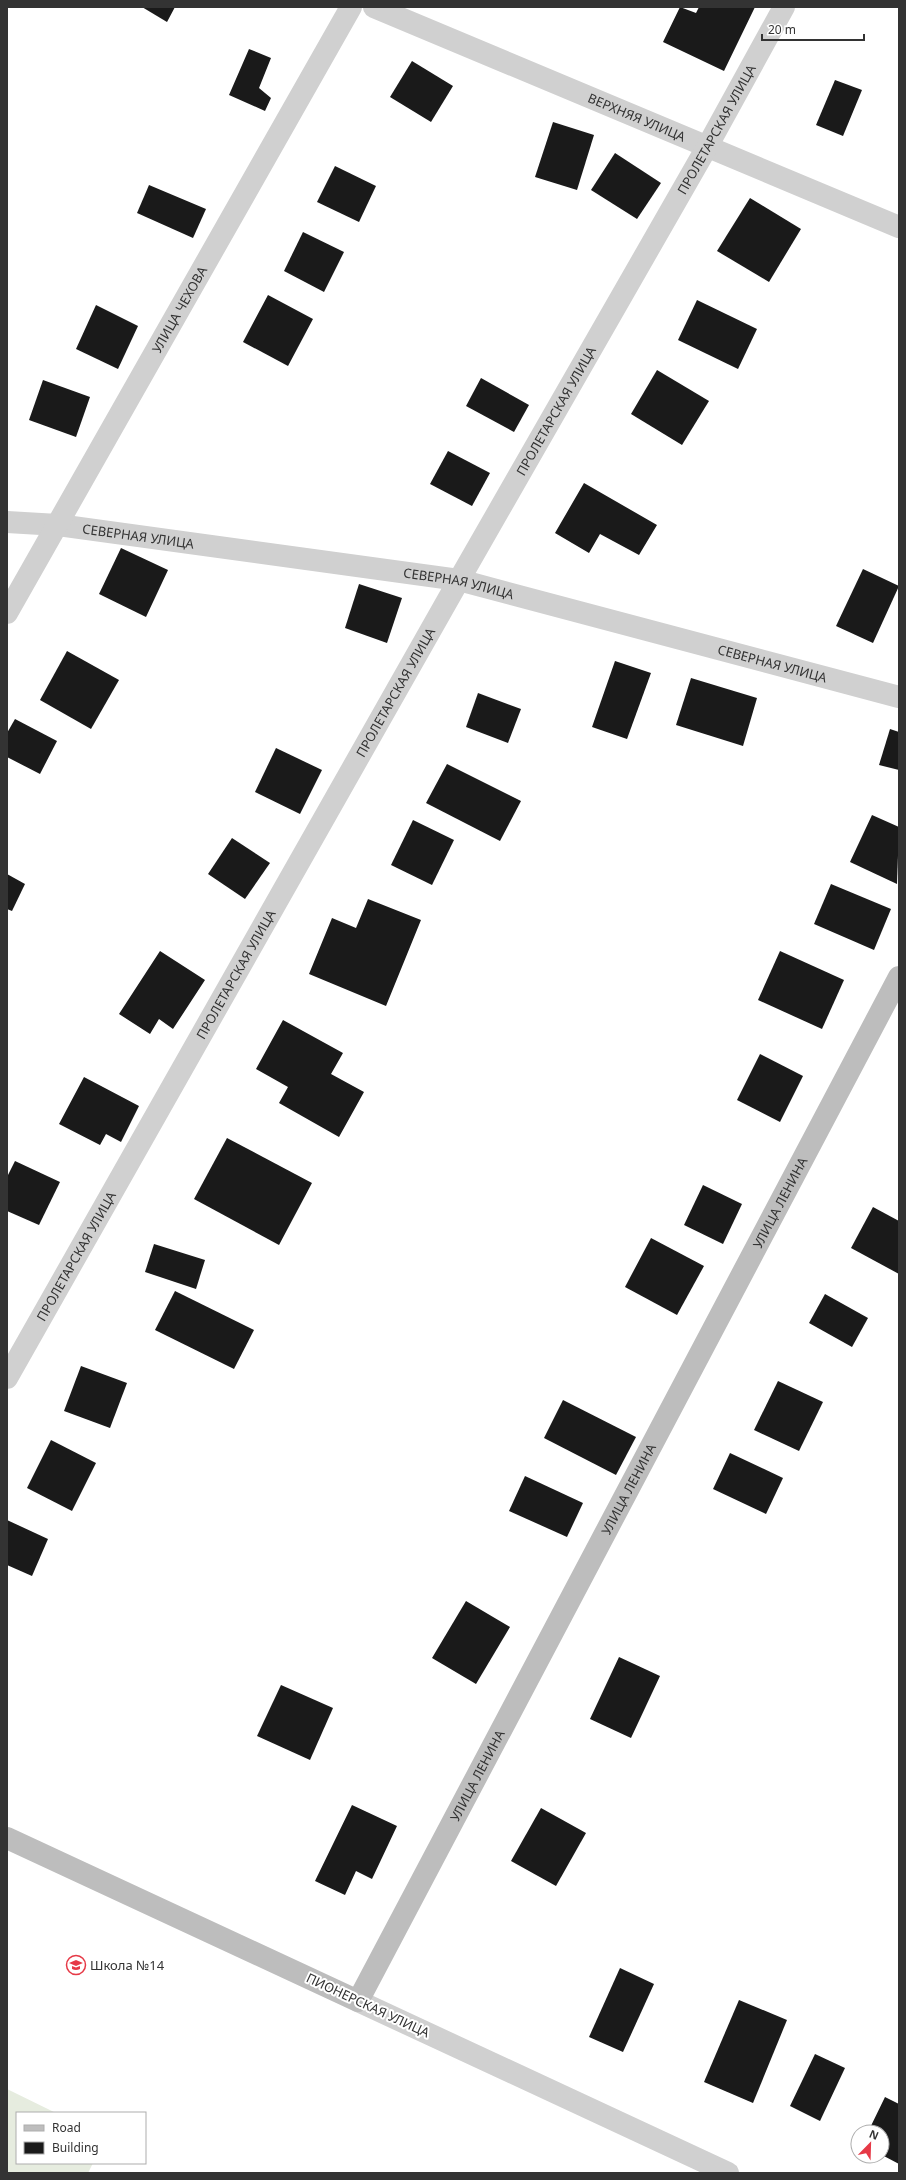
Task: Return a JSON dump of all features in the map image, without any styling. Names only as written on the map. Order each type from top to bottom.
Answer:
[{"type":"street","name":"УЛИЦА ЧЕХОВА","points":[[7,613],[351,7]]},
{"type":"street","name":"ВЕРХНЯЯ УЛИЦА","points":[[374,7],[899,228]]},
{"type":"street","name":"ПРОЛЕТАРСКАЯ УЛИЦА","points":[[7,1378],[458,580],[707,147],[784,7]]},
{"type":"street","name":"СЕВЕРНАЯ УЛИЦА","points":[[7,522],[58,525],[458,580],[899,697]]},
{"type":"street","name":"УЛИЦА ЛЕНИНА","points":[[358,2001],[899,977]]},
{"type":"street","name":"ПИОНЕРСКАЯ УЛИЦА","points":[[7,1838],[728,2173]]},
{"type":"shaded area","points":[[7,2089],[54,2112],[16,2112],[16,2164],[92,2164],[88,2173],[7,2173]]},
{"type":"building","points":[[142,7],[175,7],[167,22]]},
{"type":"building","points":[[680,7],[696,13],[699,7],[755,7],[724,71],[663,42]]},
{"type":"building","points":[[249,49],[271,58],[259,88],[271,98],[265,111],[229,95]]},
{"type":"building","points":[[412,61],[453,86],[431,122],[390,97]]},
{"type":"building","points":[[835,80],[862,90],[843,136],[816,125]]},
{"type":"building","points":[[553,122],[594,135],[577,190],[535,177]]},
{"type":"building","points":[[615,153],[661,183],[637,219],[591,190]]},
{"type":"building","points":[[335,166],[376,186],[359,222],[317,202]]},
{"type":"building","points":[[149,185],[206,209],[193,238],[137,213]]},
{"type":"building","points":[[750,198],[801,229],[769,282],[717,251]]},
{"type":"building","points":[[303,232],[344,252],[324,292],[284,271]]},
{"type":"building","points":[[268,295],[313,319],[288,366],[243,342]]},
{"type":"building","points":[[697,300],[757,329],[738,369],[678,340]]},
{"type":"building","points":[[96,305],[138,326],[118,369],[76,349]]},
{"type":"building","points":[[657,370],[709,401],[682,445],[631,414]]},
{"type":"building","points":[[481,378],[529,405],[514,432],[466,406]]},
{"type":"building","points":[[43,380],[90,397],[76,437],[29,420]]},
{"type":"building","points":[[448,451],[490,473],[472,506],[430,484]]},
{"type":"building","points":[[584,483],[657,525],[639,555],[600,534],[589,553],[555,533]]},
{"type":"building","points":[[121,548],[168,570],[146,617],[99,594]]},
{"type":"building","points":[[863,569],[899,586],[873,643],[836,626]]},
{"type":"building","points":[[359,584],[402,598],[387,643],[345,628]]},
{"type":"building","points":[[67,651],[119,680],[91,729],[40,700]]},
{"type":"building","points":[[615,661],[651,673],[627,739],[592,727]]},
{"type":"building","points":[[691,678],[757,698],[743,746],[676,725]]},
{"type":"building","points":[[478,693],[521,709],[508,743],[466,727]]},
{"type":"building","points":[[15,719],[57,741],[40,774],[7,757],[7,733]]},
{"type":"building","points":[[890,729],[899,732],[899,770],[879,765]]},
{"type":"building","points":[[276,748],[322,770],[300,814],[255,792]]},
{"type":"building","points":[[447,764],[521,801],[500,841],[426,803]]},
{"type":"building","points":[[872,815],[899,827],[897,884],[850,862]]},
{"type":"building","points":[[413,820],[454,840],[432,885],[391,865]]},
{"type":"building","points":[[232,838],[270,863],[245,899],[208,874]]},
{"type":"building","points":[[7,874],[25,884],[12,911],[7,909]]},
{"type":"building","points":[[831,884],[891,909],[874,950],[814,924]]},
{"type":"building","points":[[368,899],[421,920],[386,1006],[309,974],[332,918],[356,928]]},
{"type":"building","points":[[160,951],[205,980],[173,1029],[159,1019],[150,1034],[119,1014]]},
{"type":"building","points":[[780,951],[844,980],[822,1029],[758,1000]]},
{"type":"building","points":[[283,1020],[343,1053],[331,1074],[364,1092],[339,1137],[279,1103],[288,1087],[256,1069]]},
{"type":"building","points":[[760,1054],[803,1076],[780,1122],[737,1100]]},
{"type":"building","points":[[84,1077],[139,1106],[121,1142],[106,1134],[100,1145],[59,1124]]},
{"type":"building","points":[[227,1138],[312,1183],[279,1245],[194,1199]]},
{"type":"building","points":[[15,1161],[60,1182],[39,1225],[7,1211],[7,1177]]},
{"type":"building","points":[[703,1185],[742,1204],[723,1244],[684,1225]]},
{"type":"building","points":[[873,1207],[899,1221],[899,1274],[851,1248]]},
{"type":"building","points":[[651,1238],[704,1266],[677,1315],[625,1287]]},
{"type":"building","points":[[154,1244],[205,1260],[196,1289],[145,1272]]},
{"type":"building","points":[[175,1291],[254,1330],[234,1369],[155,1330]]},
{"type":"building","points":[[825,1294],[868,1318],[852,1347],[809,1323]]},
{"type":"building","points":[[81,1366],[127,1383],[110,1428],[64,1411]]},
{"type":"building","points":[[778,1381],[823,1402],[799,1451],[754,1430]]},
{"type":"building","points":[[563,1400],[636,1437],[616,1475],[544,1438]]},
{"type":"building","points":[[51,1440],[96,1463],[72,1511],[27,1488]]},
{"type":"building","points":[[730,1453],[783,1478],[766,1514],[713,1489]]},
{"type":"building","points":[[525,1476],[583,1503],[567,1537],[509,1511]]},
{"type":"building","points":[[7,1520],[48,1539],[32,1576],[7,1565]]},
{"type":"building","points":[[466,1601],[510,1627],[476,1684],[432,1658]]},
{"type":"building","points":[[619,1657],[660,1676],[631,1738],[590,1719]]},
{"type":"building","points":[[281,1685],[333,1708],[310,1760],[257,1736]]},
{"type":"building","points":[[352,1805],[397,1826],[372,1879],[356,1871],[345,1895],[315,1881]]},
{"type":"building","points":[[541,1808],[586,1833],[556,1886],[511,1861]]},
{"type":"building","points":[[620,1968],[654,1984],[623,2052],[589,2037]]},
{"type":"building","points":[[739,2000],[787,2020],[753,2103],[704,2082]]},
{"type":"building","points":[[815,2054],[845,2068],[820,2121],[790,2106]]},
{"type":"building","points":[[885,2097],[899,2104],[899,2164],[890,2159],[890,2124],[872,2124]]},
{"type":"place","name":"Школа №14","points":[[76,1965]]}]
